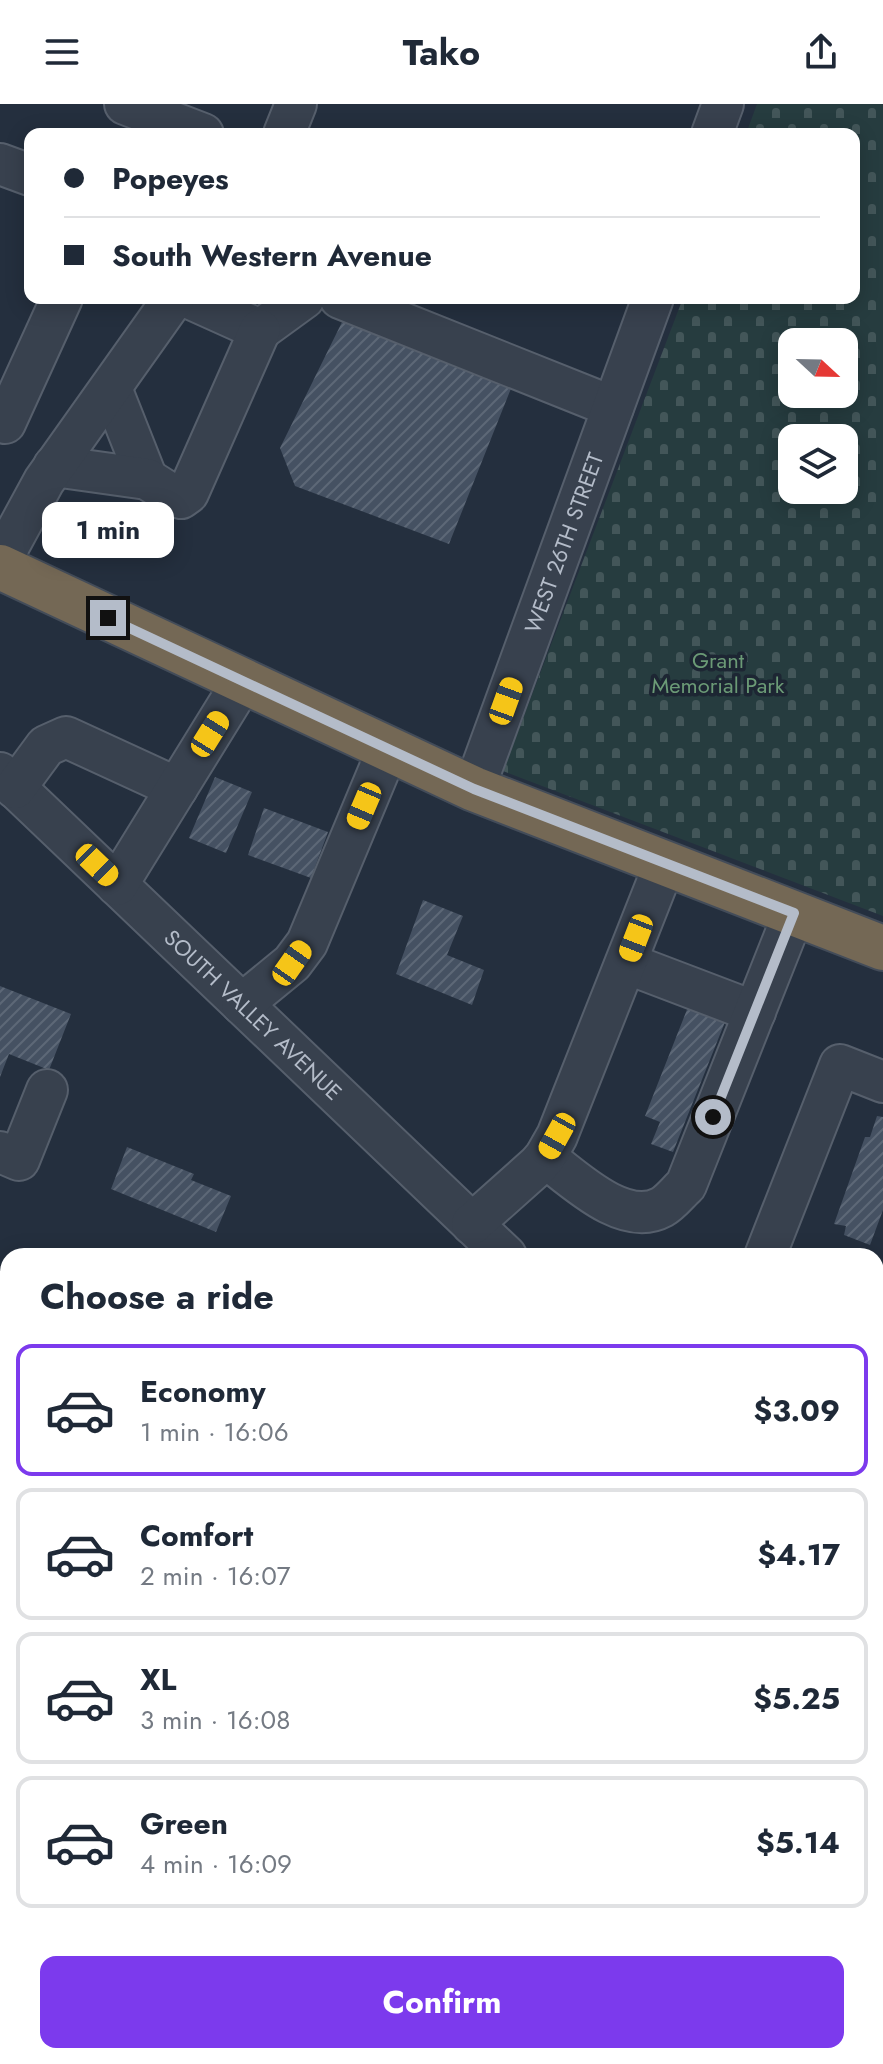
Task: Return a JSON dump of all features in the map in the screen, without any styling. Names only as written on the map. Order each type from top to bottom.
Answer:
[{"type":"highway","points":[[0,564],[474,789],[883,948]]},
{"type":"street","points":[[125,104],[187,128]]},
{"type":"street","points":[[286,128],[296,104]]},
{"type":"street","points":[[714,128],[723,104]]},
{"type":"street","points":[[0,164],[24,173]]},
{"type":"street","points":[[59,304],[3,422],[60,458],[147,479],[181,498],[188,493],[260,330],[296,304]]},
{"type":"street","points":[[0,564],[44,481],[170,304]]},
{"type":"street","points":[[202,304],[260,330]]},
{"type":"street","points":[[355,304],[613,407]]},
{"type":"street","name":"WEST 26TH STREET","points":[[474,789],[651,304]]},
{"type":"street","points":[[111,388],[147,479]]},
{"type":"street","points":[[117,885],[243,681]]},
{"type":"street","points":[[8,781],[46,746],[66,737],[177,788]]},
{"type":"street","points":[[242,1004],[292,963],[307,943],[388,749]]},
{"type":"street","name":"SOUTH VALLEY AVENUE","points":[[8,781],[498,1248]]},
{"type":"street","points":[[472,1224],[545,1157],[557,1136],[665,863]]},
{"type":"street","points":[[545,1157],[620,1210],[643,1212],[662,1207],[686,1185],[794,913]]},
{"type":"street","points":[[626,963],[755,1012]]},
{"type":"street","points":[[768,1248],[840,1065],[883,1082]]},
{"type":"street","points":[[0,1152],[19,1160],[47,1090]]},
{"type":"green space","name":"Grant Memorial Park","points":[[757,104],[883,104],[883,916],[503,771],[681,304],[860,304],[860,128],[748,128]]},
{"type":"building","points":[[346,314],[514,381],[449,544],[295,486],[280,448]]},
{"type":"building","points":[[215,777],[252,792],[226,853],[189,838]]},
{"type":"building","points":[[264,808],[328,832],[311,878],[248,855]]},
{"type":"building","points":[[423,900],[463,916],[447,955],[484,970],[472,1005],[396,974]]},
{"type":"building","points":[[0,986],[71,1014],[49,1070],[9,1054],[0,1077]]},
{"type":"building","points":[[688,1007],[725,1022],[673,1152],[651,1144],[660,1122],[645,1116]]},
{"type":"building","points":[[877,1116],[883,1117],[883,1210],[870,1245],[844,1235],[846,1226],[834,1224],[865,1137],[870,1137]]},
{"type":"building","points":[[127,1147],[194,1174],[191,1180],[231,1196],[216,1232],[111,1189]]},
{"type":"route","points":[[108,618],[474,789],[794,913],[713,1117]]}]
